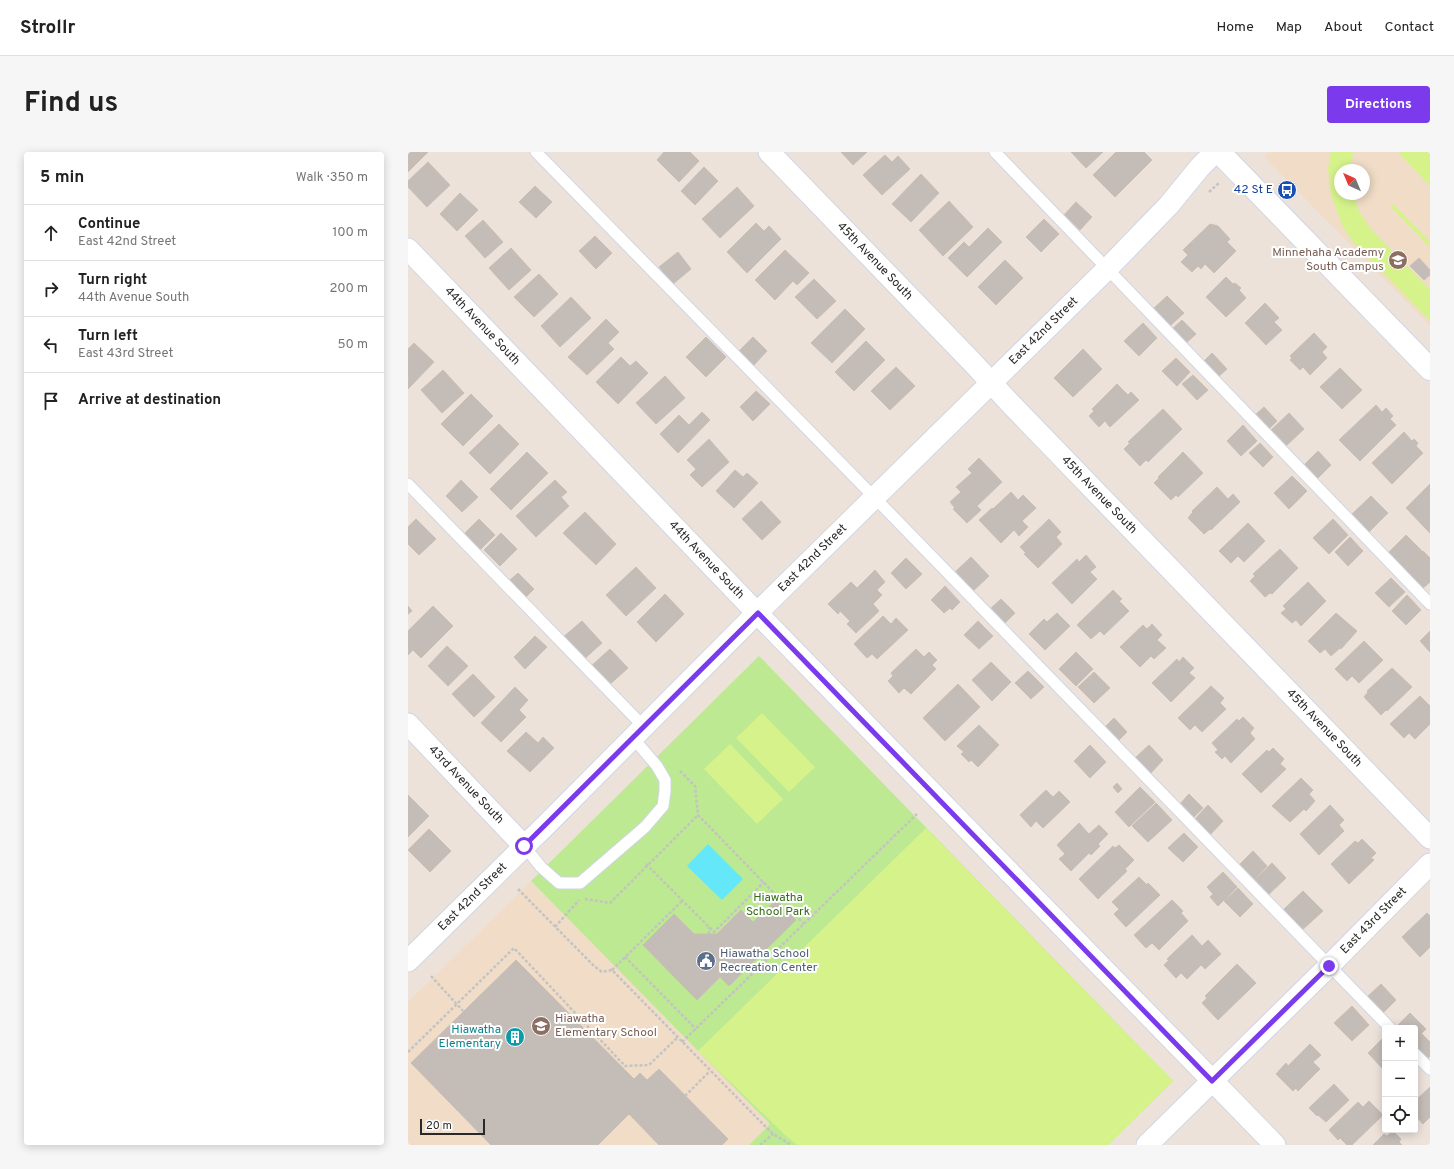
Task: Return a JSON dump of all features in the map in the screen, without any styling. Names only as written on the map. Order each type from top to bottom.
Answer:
[{"type":"street","name":"45th Avenue South","points":[[769,152],[1430,838]]},
{"type":"street","name":"East 42nd Street","points":[[410,956],[524,846],[1107,269],[1169,205],[1200,167],[1215,152]]},
{"type":"street","points":[[1219,152],[1430,369]]},
{"type":"street","name":"44th Avenue South","points":[[408,249],[758,613],[1275,1145]]},
{"type":"street","name":"43rd Avenue South","points":[[408,724],[524,846]]},
{"type":"street","name":"East 43rd Street","points":[[1147,1145],[1329,966],[1430,864]]},
{"type":"lane","points":[[536,152],[875,498],[1387,1025]]},
{"type":"lane","points":[[995,152],[1430,604]]},
{"type":"lane","points":[[408,484],[638,732],[665,780],[663,806],[645,827],[580,883],[559,883],[541,867],[524,846]]},
{"type":"lane","points":[[1418,1057],[1430,1069]]},
{"type":"path","points":[[679,770],[695,786],[698,815],[804,924]]},
{"type":"path","points":[[682,1042],[917,814]]},
{"type":"path","points":[[555,927],[580,899],[610,903],[698,815]]},
{"type":"path","points":[[647,865],[714,932],[764,882]]},
{"type":"path","points":[[518,889],[594,966],[602,972],[612,970],[683,900]]},
{"type":"path","points":[[709,927],[709,934]]},
{"type":"path","points":[[408,1052],[514,948],[625,1066],[649,1065],[678,1037]]},
{"type":"path","points":[[625,957],[696,1029]]},
{"type":"path","points":[[612,970],[773,1134],[791,1145]]},
{"type":"path","points":[[431,976],[463,1011]]},
{"type":"path","points":[[685,1096],[710,1071]]},
{"type":"path","points":[[760,1145],[773,1134]]},
{"type":"shaded area","name":"Minnehaha Academy South Campus","points":[[1269,152],[1430,152],[1430,326],[1264,157]]},
{"type":"shaded area","name":"Hiawatha Elementary School","points":[[531,881],[770,1124],[749,1145],[408,1145],[408,1002]]},
{"type":"green space","points":[[1331,152],[1353,152],[1352,164],[1334,164],[1334,200],[1355,200],[1359,211],[1370,228],[1430,290],[1430,321],[1353,242],[1342,225],[1331,195],[1328,169]]},
{"type":"green space","points":[[1401,152],[1430,152],[1430,186],[1399,154]]},
{"type":"green space","points":[[1393,204],[1430,242],[1430,248],[1390,206]]},
{"type":"green space","name":"Hiawatha School Park","points":[[759,656],[1173,1081],[1108,1145],[749,1145],[770,1124],[531,881]]},
{"type":"green space","points":[[762,713],[815,767],[789,792],[736,738]]},
{"type":"green space","points":[[730,744],[783,799],[757,824],[704,769]]},
{"type":"green space","points":[[926,828],[1173,1081],[1108,1145],[797,1145],[698,1051]]},
{"type":"water","points":[[708,844],[743,879],[722,900],[687,866]]},
{"type":"building","points":[[408,152],[428,152],[408,172]]},
{"type":"building","points":[[664,152],[690,152],[699,161],[679,182],[657,160]]},
{"type":"building","points":[[841,152],[867,152],[853,165]]},
{"type":"building","points":[[1071,152],[1103,152],[1086,168]]},
{"type":"building","points":[[1116,152],[1144,152],[1152,160],[1115,197],[1093,175]]},
{"type":"building","points":[[885,155],[892,162],[898,156],[910,169],[882,195],[863,175]]},
{"type":"building","points":[[428,162],[450,185],[427,207],[408,187],[408,181]]},
{"type":"building","points":[[704,167],[718,181],[695,205],[681,191]]},
{"type":"building","points":[[921,174],[939,193],[911,222],[892,204]]},
{"type":"building","points":[[535,186],[552,202],[536,218],[519,202]]},
{"type":"building","points":[[737,187],[754,206],[720,238],[702,219]]},
{"type":"building","points":[[460,193],[478,210],[457,231],[440,214]]},
{"type":"building","points":[[949,201],[973,227],[943,256],[919,230]]},
{"type":"building","points":[[1076,202],[1092,217],[1080,230],[1064,215]]},
{"type":"building","points":[[1044,219],[1059,234],[1041,252],[1026,237]]},
{"type":"building","points":[[483,220],[503,242],[485,258],[465,236]]},
{"type":"building","points":[[756,223],[764,231],[769,226],[781,239],[747,273],[727,252]]},
{"type":"building","points":[[1210,224],[1218,226],[1230,239],[1227,242],[1236,251],[1214,273],[1205,264],[1201,269],[1198,266],[1192,272],[1181,262],[1188,255],[1183,250]]},
{"type":"building","points":[[988,228],[1002,242],[967,277],[948,258],[964,242],[969,247]]},
{"type":"building","points":[[595,236],[612,253],[596,269],[579,251]]},
{"type":"building","points":[[511,248],[531,270],[509,290],[489,268]]},
{"type":"building","points":[[785,250],[809,273],[797,285],[793,281],[775,300],[755,280]]},
{"type":"building","points":[[678,252],[691,269],[673,284],[659,267]]},
{"type":"building","points":[[1419,258],[1430,270],[1430,275],[1424,280],[1410,266]]},
{"type":"building","points":[[1005,260],[1023,278],[996,305],[978,287]]},
{"type":"building","points":[[539,274],[558,294],[534,317],[514,297]]},
{"type":"building","points":[[1226,277],[1233,284],[1235,283],[1241,288],[1239,290],[1246,298],[1226,317],[1206,297]]},
{"type":"building","points":[[814,279],[836,301],[817,319],[795,297]]},
{"type":"building","points":[[1167,296],[1184,313],[1169,327],[1152,310]]},
{"type":"building","points":[[571,297],[591,318],[560,347],[541,326]]},
{"type":"building","points":[[1265,303],[1279,318],[1274,322],[1282,330],[1266,345],[1245,323]]},
{"type":"building","points":[[845,309],[865,329],[832,363],[811,343]]},
{"type":"building","points":[[606,319],[619,332],[608,343],[614,349],[587,375],[568,357]]},
{"type":"building","points":[[1182,320],[1196,334],[1185,344],[1171,330]]},
{"type":"building","points":[[1143,323],[1157,338],[1139,356],[1124,341]]},
{"type":"building","points":[[1314,333],[1327,347],[1322,352],[1327,358],[1310,375],[1303,367],[1300,370],[1290,360],[1292,358],[1290,356]]},
{"type":"building","points":[[706,337],[726,357],[706,377],[686,357]]},
{"type":"building","points":[[753,337],[767,351],[753,366],[738,352]]},
{"type":"building","points":[[866,341],[885,360],[854,391],[835,372]]},
{"type":"building","points":[[414,343],[434,362],[408,389],[408,349]]},
{"type":"building","points":[[1083,349],[1102,369],[1073,397],[1054,378]]},
{"type":"building","points":[[1212,353],[1227,369],[1218,377],[1203,362]]},
{"type":"building","points":[[621,357],[630,366],[636,361],[648,373],[618,404],[596,382]]},
{"type":"building","points":[[1176,358],[1190,372],[1177,386],[1162,371]]},
{"type":"building","points":[[896,367],[915,386],[890,410],[871,391]]},
{"type":"building","points":[[1340,368],[1362,390],[1342,409],[1320,387]]},
{"type":"building","points":[[443,370],[464,393],[442,413],[421,390]]},
{"type":"building","points":[[1193,375],[1208,390],[1197,400],[1182,384]]},
{"type":"building","points":[[665,376],[685,398],[656,424],[636,403]]},
{"type":"building","points":[[1117,384],[1128,395],[1131,392],[1139,400],[1110,427],[1105,421],[1099,427],[1089,416],[1094,411],[1092,409]]},
{"type":"building","points":[[756,391],[770,404],[753,421],[740,407]]},
{"type":"building","points":[[471,394],[493,416],[463,446],[441,424]]},
{"type":"building","points":[[1376,405],[1382,412],[1386,408],[1393,416],[1390,419],[1396,425],[1360,461],[1339,440]]},
{"type":"building","points":[[1264,407],[1277,421],[1268,430],[1254,416]]},
{"type":"building","points":[[1163,409],[1182,429],[1148,462],[1146,460],[1140,466],[1124,449],[1130,443],[1128,442]]},
{"type":"building","points":[[702,412],[710,420],[678,453],[660,434],[679,415],[689,425]]},
{"type":"building","points":[[1289,413],[1304,429],[1285,447],[1270,431]]},
{"type":"building","points":[[499,424],[519,444],[490,474],[469,453]]},
{"type":"building","points":[[1243,425],[1257,441],[1241,456],[1227,441]]},
{"type":"building","points":[[1404,432],[1412,441],[1414,439],[1418,443],[1416,446],[1423,453],[1392,484],[1372,463]]},
{"type":"building","points":[[709,439],[729,462],[702,487],[690,475],[696,469],[687,460]]},
{"type":"building","points":[[1260,443],[1273,457],[1263,467],[1249,453]]},
{"type":"building","points":[[1318,451],[1331,465],[1316,480],[1303,466]]},
{"type":"building","points":[[527,452],[548,473],[511,510],[490,489]]},
{"type":"building","points":[[1183,452],[1203,473],[1178,497],[1176,495],[1171,500],[1154,483]]},
{"type":"building","points":[[979,458],[1002,482],[977,506],[981,510],[967,523],[953,509],[955,508],[950,502],[961,492],[956,487],[972,473],[968,469]]},
{"type":"building","points":[[735,470],[743,477],[747,473],[758,483],[734,508],[716,491]]},
{"type":"building","points":[[1292,476],[1307,491],[1289,509],[1274,493]]},
{"type":"building","points":[[461,480],[478,497],[462,512],[446,496]]},
{"type":"building","points":[[555,480],[567,492],[561,497],[569,506],[536,537],[516,516]]},
{"type":"building","points":[[1430,484],[1430,533],[1406,508]]},
{"type":"building","points":[[1217,487],[1228,499],[1233,494],[1240,502],[1211,530],[1210,529],[1204,534],[1188,518],[1193,512],[1192,511]]},
{"type":"building","points":[[1011,492],[1018,500],[1023,495],[1036,508],[1022,521],[1028,527],[1019,536],[1014,530],[1001,543],[979,520]]},
{"type":"building","points":[[1371,496],[1388,513],[1368,533],[1351,515]]},
{"type":"building","points":[[761,501],[781,522],[762,540],[742,519]]},
{"type":"building","points":[[585,512],[616,544],[596,565],[563,533]]},
{"type":"building","points":[[416,519],[436,539],[419,555],[408,544],[408,527]]},
{"type":"building","points":[[479,519],[495,535],[478,552],[462,536]]},
{"type":"building","points":[[1049,519],[1061,532],[1056,537],[1062,544],[1038,568],[1024,554],[1026,553],[1020,547]]},
{"type":"building","points":[[1333,519],[1348,535],[1329,554],[1313,538]]},
{"type":"building","points":[[1248,523],[1265,541],[1244,562],[1238,556],[1231,563],[1219,551]]},
{"type":"building","points":[[501,533],[517,549],[500,566],[484,550]]},
{"type":"building","points":[[1406,535],[1422,551],[1403,570],[1387,554]]},
{"type":"building","points":[[1350,537],[1363,551],[1348,566],[1335,552]]},
{"type":"building","points":[[1280,549],[1298,568],[1272,594],[1270,593],[1265,597],[1250,581],[1255,576],[1253,574]]},
{"type":"building","points":[[1423,551],[1430,558],[1430,582],[1422,589],[1404,570]]},
{"type":"building","points":[[1086,555],[1096,567],[1090,572],[1097,579],[1072,604],[1052,583],[1077,559],[1079,562]]},
{"type":"building","points":[[971,557],[989,576],[972,592],[954,573]]},
{"type":"building","points":[[906,558],[922,574],[906,589],[891,573]]},
{"type":"building","points":[[636,567],[656,588],[626,616],[606,595]]},
{"type":"building","points":[[875,570],[885,582],[877,590],[882,595],[873,604],[879,611],[856,633],[847,624],[850,621],[840,611],[838,614],[828,604],[851,582],[857,588]]},
{"type":"building","points":[[518,573],[534,589],[525,598],[509,581]]},
{"type":"building","points":[[1391,578],[1405,592],[1389,607],[1375,593]]},
{"type":"building","points":[[1308,582],[1326,601],[1301,626],[1296,620],[1292,623],[1281,613],[1286,609],[1283,606]]},
{"type":"building","points":[[945,586],[960,602],[952,610],[950,608],[944,613],[931,600]]},
{"type":"building","points":[[1113,590],[1122,599],[1119,601],[1129,611],[1104,635],[1100,631],[1091,639],[1077,625]]},
{"type":"building","points":[[665,594],[684,614],[656,642],[637,622]]},
{"type":"building","points":[[1407,595],[1421,610],[1406,625],[1392,611]]},
{"type":"building","points":[[1001,599],[1015,613],[1004,624],[990,609]]},
{"type":"building","points":[[408,606],[412,611],[408,614]]},
{"type":"building","points":[[433,606],[453,626],[421,658],[413,650],[408,655],[408,631]]},
{"type":"building","points":[[1057,613],[1070,626],[1045,650],[1029,634],[1044,619],[1047,622]]},
{"type":"building","points":[[1336,613],[1357,631],[1341,649],[1340,648],[1331,656],[1325,649],[1320,653],[1308,641]]},
{"type":"building","points":[[883,616],[891,624],[896,618],[908,630],[877,659],[872,654],[867,658],[854,644]]},
{"type":"building","points":[[582,621],[602,643],[582,661],[562,638]]},
{"type":"building","points":[[978,621],[993,636],[979,649],[964,635]]},
{"type":"building","points":[[1152,624],[1162,635],[1157,640],[1166,648],[1154,659],[1151,656],[1140,667],[1120,647],[1143,625],[1147,629]]},
{"type":"building","points":[[1430,631],[1430,652],[1420,641]]},
{"type":"building","points":[[535,636],[547,647],[525,669],[514,657]]},
{"type":"building","points":[[1364,641],[1383,660],[1359,683],[1352,676],[1347,681],[1335,669]]},
{"type":"building","points":[[447,646],[468,666],[448,686],[428,666]]},
{"type":"building","points":[[610,649],[628,668],[608,686],[590,667]]},
{"type":"building","points":[[916,649],[924,657],[929,652],[937,660],[932,665],[936,669],[911,694],[904,688],[899,693],[888,681],[893,676],[891,673]]},
{"type":"building","points":[[1076,652],[1093,669],[1076,686],[1059,669]]},
{"type":"building","points":[[1183,657],[1194,668],[1189,673],[1195,678],[1171,702],[1152,683],[1177,659],[1179,662]]},
{"type":"building","points":[[991,662],[1011,682],[992,701],[972,680]]},
{"type":"building","points":[[1392,668],[1412,687],[1381,715],[1364,697],[1368,692],[1367,691]]},
{"type":"building","points":[[1028,671],[1044,687],[1031,699],[1015,683]]},
{"type":"building","points":[[1094,672],[1110,688],[1094,703],[1078,687]]},
{"type":"building","points":[[473,674],[495,697],[474,717],[452,694]]},
{"type":"building","points":[[958,684],[980,707],[945,741],[923,718]]},
{"type":"building","points":[[1211,686],[1224,698],[1220,703],[1226,709],[1202,732],[1195,725],[1190,730],[1178,718]]},
{"type":"building","points":[[515,687],[528,700],[519,710],[526,717],[501,742],[481,723]]},
{"type":"building","points":[[1420,696],[1430,706],[1430,724],[1415,739],[1409,733],[1404,738],[1390,724]]},
{"type":"building","points":[[1243,717],[1254,728],[1250,733],[1255,739],[1231,763],[1225,756],[1222,759],[1215,752],[1218,750],[1212,743],[1237,719],[1239,721]]},
{"type":"building","points":[[1114,718],[1127,732],[1117,742],[1104,728]]},
{"type":"building","points":[[979,725],[999,745],[978,767],[971,760],[969,762],[961,754],[964,752],[957,746]]},
{"type":"building","points":[[526,732],[538,743],[543,737],[554,748],[530,772],[507,751]]},
{"type":"building","points":[[1090,745],[1106,762],[1090,778],[1074,761]]},
{"type":"building","points":[[1149,745],[1163,760],[1150,774],[1135,758]]},
{"type":"building","points":[[1273,748],[1284,759],[1280,764],[1286,769],[1261,793],[1242,774],[1267,750],[1269,752]]},
{"type":"building","points":[[1301,778],[1313,790],[1309,794],[1315,801],[1306,811],[1304,809],[1290,822],[1272,806]]},
{"type":"building","points":[[1117,783],[1122,789],[1118,793],[1113,787]]},
{"type":"building","points":[[1140,787],[1155,802],[1129,827],[1115,812]]},
{"type":"building","points":[[1046,790],[1053,797],[1059,791],[1070,802],[1043,828],[1036,821],[1031,827],[1020,815]]},
{"type":"building","points":[[1189,794],[1203,808],[1192,819],[1179,805]]},
{"type":"building","points":[[408,795],[429,816],[408,837]]},
{"type":"building","points":[[1156,803],[1172,820],[1148,842],[1132,826]]},
{"type":"building","points":[[1208,805],[1223,821],[1209,836],[1194,820]]},
{"type":"building","points":[[1330,805],[1344,820],[1339,825],[1344,831],[1319,855],[1300,834]]},
{"type":"building","points":[[1079,823],[1089,834],[1099,825],[1108,834],[1098,844],[1100,846],[1091,855],[1089,853],[1071,871],[1059,859],[1065,854],[1057,845]]},
{"type":"building","points":[[429,829],[451,851],[430,872],[408,850]]},
{"type":"building","points":[[1184,833],[1198,847],[1183,862],[1168,848]]},
{"type":"building","points":[[1362,839],[1376,853],[1371,858],[1374,860],[1349,884],[1331,864],[1355,841],[1358,843]]},
{"type":"building","points":[[1119,845],[1134,860],[1125,869],[1127,871],[1098,899],[1079,879],[1113,846],[1115,848]]},
{"type":"building","points":[[1253,851],[1267,866],[1252,881],[1237,867]]},
{"type":"building","points":[[1272,863],[1286,878],[1267,896],[1253,881]]},
{"type":"building","points":[[1223,872],[1237,887],[1218,906],[1210,897],[1213,894],[1207,887]]},
{"type":"building","points":[[1139,877],[1147,885],[1148,883],[1160,895],[1126,927],[1114,914],[1119,909],[1112,902]]},
{"type":"building","points":[[1238,888],[1253,904],[1240,917],[1224,901]]},
{"type":"building","points":[[1303,891],[1323,911],[1301,931],[1282,911]]},
{"type":"building","name":"Hiawatha School Recreation Center","points":[[776,900],[796,920],[729,986],[720,977],[697,1000],[643,945],[674,914],[694,934],[717,934],[741,910],[753,922]]},
{"type":"building","points":[[1172,900],[1183,911],[1181,913],[1188,921],[1159,950],[1152,943],[1146,948],[1134,935]]},
{"type":"building","points":[[1427,913],[1430,916],[1430,947],[1420,957],[1402,937]]},
{"type":"building","points":[[1192,935],[1202,946],[1208,940],[1221,954],[1205,969],[1201,965],[1187,979],[1181,973],[1176,978],[1164,965],[1169,960],[1167,959]]},
{"type":"building","name":"Hiawatha Elementary","points":[[516,960],[634,1079],[640,1073],[647,1080],[659,1069],[728,1139],[722,1145],[659,1145],[629,1114],[598,1145],[491,1145],[411,1063]]},
{"type":"building","points":[[1237,964],[1256,983],[1218,1020],[1202,1003],[1207,998],[1205,996]]},
{"type":"building","points":[[1381,984],[1396,1000],[1383,1013],[1367,997]]},
{"type":"building","points":[[1352,1006],[1369,1025],[1352,1041],[1334,1023]]},
{"type":"building","points":[[1410,1013],[1426,1029],[1418,1037],[1418,1025],[1398,1025]]},
{"type":"building","points":[[1422,1034],[1430,1042],[1430,1056],[1426,1060],[1418,1052],[1418,1038]]},
{"type":"building","points":[[1382,1039],[1382,1068],[1368,1053]]},
{"type":"building","points":[[1310,1044],[1321,1055],[1313,1062],[1320,1069],[1298,1091],[1296,1088],[1293,1091],[1276,1074],[1286,1063],[1288,1066]]},
{"type":"building","points":[[1334,1084],[1349,1100],[1326,1122],[1309,1108]]},
{"type":"building","points":[[1430,1087],[1430,1117],[1423,1124],[1418,1118],[1418,1098]]},
{"type":"building","points":[[1369,1101],[1382,1114],[1382,1116],[1352,1145],[1347,1145],[1340,1138],[1338,1140],[1329,1130],[1358,1102],[1363,1107]]},
{"type":"building","points":[[1391,1133],[1395,1133],[1401,1139],[1399,1142],[1402,1145],[1373,1145],[1384,1134],[1387,1136]]},
{"type":"place","name":"42 St E","points":[[1287,190]]},
{"type":"place","name":"Minnehaha Academy South Campus","points":[[1398,260]]},
{"type":"place","name":"Hiawatha School Recreation Center","points":[[706,961]]},
{"type":"place","name":"Hiawatha Elementary School","points":[[541,1026]]},
{"type":"place","name":"Hiawatha Elementary","points":[[515,1037]]},
{"type":"route","points":[[524,846],[758,613],[1212,1081],[1329,966]]}]
